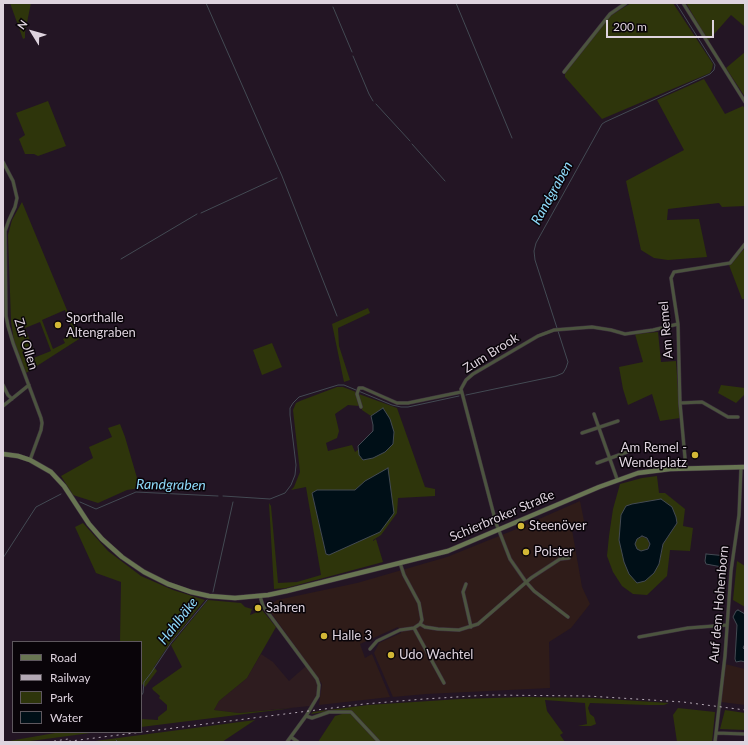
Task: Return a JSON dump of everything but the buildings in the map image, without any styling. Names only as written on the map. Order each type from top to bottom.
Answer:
[{"type":"main road","name":"Schierbroker Straße","points":[[3,454],[30,460],[46,469],[58,479],[89,524],[102,539],[122,557],[144,572],[168,584],[192,592],[209,596],[235,598],[268,595],[400,564],[448,551],[617,479],[651,471],[743,467]]},
{"type":"street","points":[[564,72],[610,14],[626,3]]},
{"type":"street","points":[[683,3],[745,102]]},
{"type":"street","name":"Zur Ollen","points":[[3,162],[17,198],[16,207],[5,231],[6,316],[13,343],[42,423],[41,430],[30,460]]},
{"type":"street","name":"Am Remel","points":[[686,469],[680,403],[678,324],[671,278],[674,272],[730,263],[745,244]]},
{"type":"street","name":"Zum Brook","points":[[568,617],[534,591],[510,559],[499,530],[461,392],[463,383],[473,374],[538,336],[554,330],[592,328],[611,330],[624,334],[653,330],[678,324]]},
{"type":"street","points":[[3,385],[8,395],[12,399]]},
{"type":"street","points":[[3,406],[22,389],[29,385]]},
{"type":"street","points":[[361,407],[357,394],[359,388],[363,388],[397,403],[408,403],[461,392]]},
{"type":"street","points":[[680,403],[702,402],[728,417],[738,417]]},
{"type":"street","points":[[594,414],[617,479]]},
{"type":"street","points":[[582,433],[618,421]]},
{"type":"street","points":[[597,463],[638,448]]},
{"type":"street","name":"Auf dem Hohenborn","points":[[715,742],[731,571],[739,515],[743,467]]},
{"type":"street","points":[[420,624],[425,627],[438,629],[460,630],[472,627],[487,618],[531,578],[560,559],[569,558]]},
{"type":"street","points":[[370,649],[377,641],[400,630],[414,628],[420,624],[422,620],[418,603],[400,564]]},
{"type":"street","points":[[466,584],[463,592],[472,627]]},
{"type":"street","points":[[262,603],[268,595]]},
{"type":"street","points":[[260,596],[267,612],[317,680],[319,692],[306,716],[287,742]]},
{"type":"street","points":[[639,637],[688,628],[727,625]]},
{"type":"street","points":[[414,628],[444,683]]},
{"type":"street","points":[[306,716],[312,718],[329,712],[351,712],[379,742]]},
{"type":"street","points":[[716,733],[745,734]]},
{"type":"street","points":[[291,737],[298,742]]},
{"type":"shaded area","points":[[580,501],[585,526],[572,530],[582,587],[590,604],[571,628],[549,642],[550,688],[393,697],[374,653],[379,643],[401,633],[398,627],[360,644],[365,658],[372,654],[390,697],[319,705],[322,684],[267,607],[277,600],[357,583],[447,557]]},
{"type":"shaded area","points":[[261,654],[273,662],[289,681],[306,666],[318,684],[318,692],[310,706],[239,713],[214,710],[219,701],[247,678]]},
{"type":"shaded area","points":[[725,664],[745,669],[745,705],[721,702]]},
{"type":"green space","points":[[10,3],[31,3],[25,38],[23,39]]},
{"type":"green space","points":[[631,3],[673,3],[713,64],[712,69],[710,73],[602,119],[565,77],[565,73],[610,16]]},
{"type":"green space","points":[[686,3],[745,3],[745,38],[744,26],[731,15],[708,41]]},
{"type":"green space","points":[[745,52],[745,97],[726,68]]},
{"type":"green space","points":[[704,79],[725,114],[743,106],[745,109],[745,206],[722,207],[719,203],[668,209],[667,220],[699,219],[707,257],[668,260],[654,258],[641,250],[626,181],[684,150],[657,100]]},
{"type":"green space","points":[[48,101],[66,146],[38,156],[34,154],[25,154],[19,139],[25,135],[16,113]]},
{"type":"green space","points":[[22,202],[79,339],[26,373],[14,342],[11,321],[8,235],[12,220]],"holes":[[[65,310],[73,331],[70,332],[72,335],[63,339],[65,343],[53,349],[42,320]],[[40,322],[51,351],[26,361],[22,352],[33,348],[25,328]]]},
{"type":"green space","points":[[745,248],[745,299],[742,299],[729,265]]},
{"type":"green space","points":[[368,308],[370,313],[338,328],[339,346],[350,380],[344,382],[332,324]]},
{"type":"green space","points":[[658,332],[661,362],[676,361],[680,418],[660,421],[652,394],[628,405],[619,367],[643,362],[635,334]]},
{"type":"green space","points":[[272,343],[282,367],[262,375],[253,350]]},
{"type":"green space","points":[[721,385],[745,388],[745,394],[736,403],[718,393]]},
{"type":"green space","points":[[337,387],[343,387],[356,392],[359,406],[348,405],[335,414],[339,431],[337,438],[326,443],[328,451],[352,445],[355,452],[359,449],[359,455],[363,460],[383,408],[371,416],[362,410],[359,394],[397,408],[425,487],[435,489],[435,496],[398,498],[397,513],[381,535],[373,540],[376,539],[383,562],[286,588],[274,589],[269,503],[271,506],[278,583],[297,582],[321,575],[306,487],[291,490],[294,487],[300,472],[293,410],[296,403]],"holes":[[[317,490],[355,490],[326,554],[312,493]]]},
{"type":"green space","points":[[120,424],[140,488],[127,490],[98,503],[73,495],[61,476],[93,458],[89,447],[112,437],[108,428]]},
{"type":"green space","points":[[657,476],[659,493],[665,493],[685,509],[683,526],[693,528],[690,551],[670,550],[667,576],[647,595],[633,594],[622,586],[613,572],[607,556],[613,509],[620,484],[642,478]],"holes":[[[677,523],[663,544],[659,564],[619,540]]]},
{"type":"green space","points":[[83,523],[108,551],[141,576],[173,590],[205,600],[170,643],[154,667],[157,671],[145,687],[142,684],[142,641],[120,641],[121,582],[96,573],[75,527]]},
{"type":"green space","points":[[639,537],[645,537],[649,541],[649,547],[645,551],[639,551],[635,547],[635,541]]},
{"type":"green space","points":[[737,561],[745,566],[745,607],[733,600]]},
{"type":"green space","points":[[208,600],[241,603],[245,607],[252,609],[250,615],[262,610],[276,627],[247,678],[219,701],[214,710],[239,713],[293,708],[142,727],[142,719],[158,720],[158,717],[167,710],[167,705],[159,698],[160,696],[152,688],[182,667],[171,645]]},
{"type":"green space","points":[[524,697],[592,698],[669,703],[664,705],[648,705],[590,703],[588,708],[590,714],[594,717],[596,724],[591,726],[578,726],[587,724],[585,703],[545,700],[547,711],[563,733],[560,735],[565,742],[318,742],[335,716],[342,714],[340,710],[311,714],[313,712],[368,705],[460,699]]},
{"type":"green space","points":[[678,708],[715,712],[712,742],[677,742],[673,715]]},
{"type":"green space","points":[[725,710],[745,713],[745,730],[720,729]]},
{"type":"green space","points":[[255,720],[222,742],[78,742],[95,741]]},
{"type":"green space","points":[[55,733],[90,733],[23,742],[3,742]]},
{"type":"water","points":[[383,408],[390,419],[394,432],[393,444],[385,452],[373,458],[363,460],[359,455],[358,446],[373,431],[371,416]]},
{"type":"water","points":[[388,468],[394,513],[380,532],[329,555],[326,554],[312,493],[317,490],[355,490],[365,481]]},
{"type":"water","points":[[661,499],[672,507],[677,523],[663,544],[659,564],[654,573],[645,581],[637,583],[629,574],[624,562],[619,540],[621,515],[626,506]],"holes":[[[642,536],[647,538],[650,544],[648,549],[641,551],[637,549],[635,544],[637,539]]]},
{"type":"water","points":[[706,554],[727,556],[726,566],[722,567],[706,564]]},
{"type":"water","points":[[738,610],[745,614],[745,644],[743,648],[745,650],[745,662],[736,662],[735,659],[737,625],[733,617]]},
{"type":"waterway","points":[[206,3],[282,176],[337,316]]},
{"type":"waterway","points":[[456,3],[512,138]]},
{"type":"waterway","name":"Randgraben","points":[[466,395],[556,376],[563,373],[566,368],[568,362],[535,260],[534,251],[536,243],[602,124],[710,74],[714,70],[715,65],[676,3]]},
{"type":"waterway","points":[[333,7],[352,52]]},
{"type":"waterway","points":[[353,56],[373,101]]},
{"type":"waterway","points":[[376,104],[410,141]]},
{"type":"waterway","points":[[412,144],[445,181]]},
{"type":"waterway","points":[[201,213],[277,178]]},
{"type":"waterway","points":[[121,259],[197,214]]},
{"type":"waterway","name":"Randgraben","points":[[223,496],[270,499],[285,493],[291,485],[295,475],[296,465],[290,408],[299,397],[338,385],[344,385],[392,405],[401,407],[408,407],[459,396]]},
{"type":"waterway","name":"Randgraben","points":[[80,502],[96,509],[136,492],[218,496]]},
{"type":"waterway","name":"Randgraben","points":[[3,558],[36,507],[61,494]]},
{"type":"waterway","name":"Hahlbäke","points":[[213,592],[233,502]]},
{"type":"waterway","name":"Hahlbäke","points":[[142,694],[144,682],[171,643],[207,600]]},
{"type":"railway","points":[[142,732],[364,704],[489,695],[588,696],[683,702],[745,710]]},
{"type":"railway","points":[[63,742],[134,733]]},
{"type":"railway","points":[[48,742],[68,739]]},
{"type":"place","name":"Sporthalle Altengraben","points":[[58,325]]},
{"type":"place","name":"Am Remel - Wendeplatz","points":[[695,455]]},
{"type":"place","name":"Steenöver","points":[[521,526]]},
{"type":"place","name":"Polster","points":[[526,552]]},
{"type":"place","name":"Sahren","points":[[258,608]]},
{"type":"place","name":"Halle 3","points":[[324,636]]},
{"type":"place","name":"Udo Wachtel","points":[[391,655]]}]
